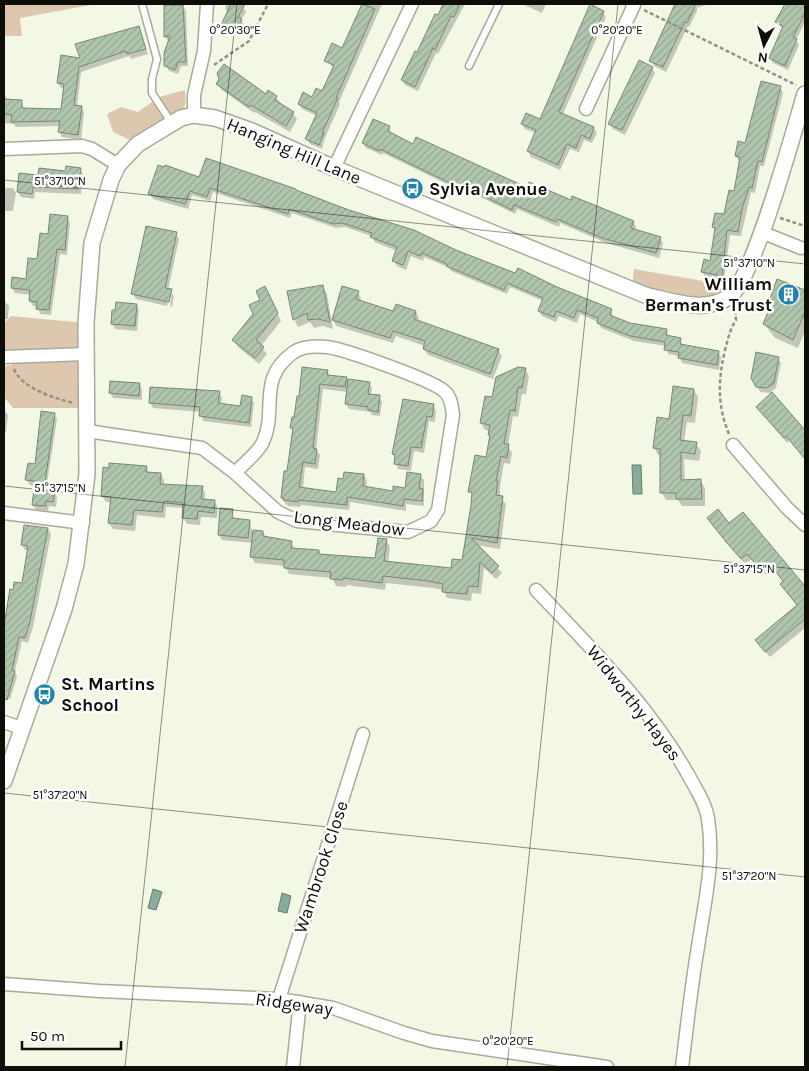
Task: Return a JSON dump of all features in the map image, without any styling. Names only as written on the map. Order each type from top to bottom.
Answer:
[{"type":"street","points":[[194,115],[194,95],[204,51],[207,4]]},
{"type":"street","points":[[334,168],[412,4]]},
{"type":"street","points":[[586,109],[633,4]]},
{"type":"street","points":[[730,296],[744,277],[761,232],[801,90]]},
{"type":"street","name":"Hanging Hill Lane","points":[[4,781],[8,752],[21,728],[64,609],[83,523],[87,474],[86,299],[92,243],[111,180],[118,165],[138,144],[171,122],[194,115],[234,124],[334,168],[645,296],[684,304],[710,305],[730,296]]},
{"type":"street","points":[[4,149],[82,146],[92,149],[118,165]]},
{"type":"street","points":[[761,232],[801,248]]},
{"type":"street","name":"Long Meadow","points":[[87,432],[202,448],[235,473],[278,512],[297,521],[408,532],[431,522],[438,510],[453,415],[451,402],[446,392],[430,381],[329,348],[310,347],[296,351],[279,365],[271,383],[263,443],[235,473]]},
{"type":"street","points":[[7,357],[86,354]]},
{"type":"street","points":[[733,445],[787,508],[805,525]]},
{"type":"street","points":[[4,513],[83,523]]},
{"type":"street","name":"Widworthy Hayes","points":[[536,590],[606,665],[645,712],[674,750],[704,802],[708,818],[711,851],[709,883],[698,946],[682,1067]]},
{"type":"street","points":[[4,722],[21,728]]},
{"type":"street","name":"Wambrook Close","points":[[279,999],[363,734]]},
{"type":"street","name":"Ridgeway","points":[[4,984],[99,992],[279,999],[333,1008],[432,1041],[607,1067]]},
{"type":"street","points":[[293,1067],[300,1002]]},
{"type":"lane","points":[[142,4],[157,59],[152,80],[152,93],[171,122]]},
{"type":"lane","points":[[469,66],[498,4]]},
{"type":"path","points":[[200,74],[249,41],[268,4]]},
{"type":"path","points":[[633,4],[801,90]]},
{"type":"path","points":[[767,214],[805,226]]},
{"type":"path","points":[[730,296],[736,320],[731,328],[720,373],[719,388],[722,416],[733,445]]},
{"type":"path","points":[[7,357],[15,374],[38,390],[60,400],[86,403]]},
{"type":"shaded area","points":[[4,4],[97,4],[20,18],[22,36],[4,36]]},
{"type":"shaded area","points":[[185,90],[186,101],[181,118],[138,144],[113,132],[107,114],[121,107],[138,112],[159,97]]},
{"type":"shaded area","points":[[634,269],[732,286],[710,305],[632,290]]},
{"type":"shaded area","points":[[11,316],[86,323],[86,408],[13,408],[4,397],[4,366],[12,365],[10,357],[4,355],[4,323]]},
{"type":"shaded area","points":[[632,465],[641,465],[642,494],[633,494]]},
{"type":"shaded area","points":[[153,889],[162,892],[156,910],[148,908]]},
{"type":"shaded area","points":[[282,893],[291,896],[287,913],[278,911]]},
{"type":"building","points":[[231,4],[245,4],[238,17],[242,19],[237,29],[233,27],[232,30],[221,25]]},
{"type":"building","points":[[362,4],[375,9],[336,98],[338,98],[322,133],[324,133],[319,145],[305,139],[317,113],[298,104],[303,92],[312,97],[316,88],[322,91],[334,65],[324,61],[332,43],[342,48]]},
{"type":"building","points":[[443,4],[460,4],[454,17],[451,16],[435,50],[433,48],[415,87],[401,80],[435,14],[438,15]]},
{"type":"building","points":[[590,4],[604,11],[559,112],[594,127],[590,139],[581,135],[576,148],[567,144],[558,165],[527,151],[536,130],[521,124],[526,113],[540,119]]},
{"type":"building","points":[[675,4],[696,4],[663,67],[649,61]]},
{"type":"building","points":[[785,4],[805,4],[805,13],[793,37],[797,39],[785,66],[769,58],[783,26],[775,22]]},
{"type":"building","points":[[164,5],[183,5],[186,62],[178,62],[175,70],[164,66],[164,53],[170,36],[164,37]]},
{"type":"building","points":[[139,26],[146,49],[127,54],[126,51],[79,67],[74,105],[82,106],[78,135],[58,132],[60,121],[11,122],[12,115],[4,114],[4,99],[22,100],[22,108],[61,109],[64,84],[57,83],[61,55],[80,58],[75,44]]},
{"type":"building","points":[[639,60],[653,67],[622,130],[608,124]]},
{"type":"building","points":[[224,64],[266,94],[268,90],[277,96],[275,100],[294,112],[286,126],[251,105],[249,107],[216,84],[219,79],[217,73]]},
{"type":"building","points":[[761,81],[781,86],[762,162],[758,161],[752,188],[749,187],[742,209],[738,232],[727,230],[722,276],[701,272],[704,259],[710,261],[715,228],[712,227],[715,213],[724,214],[729,190],[734,191],[740,157],[735,156],[738,141],[745,143]]},
{"type":"building","points":[[373,119],[390,126],[388,131],[413,144],[416,137],[526,187],[529,182],[571,200],[572,196],[634,221],[631,228],[661,237],[656,253],[602,238],[557,219],[556,222],[514,205],[512,210],[467,188],[466,191],[380,149],[379,151],[362,143]]},
{"type":"building","points":[[206,158],[296,189],[349,210],[414,230],[456,250],[515,273],[518,268],[557,287],[612,309],[610,315],[630,323],[667,329],[666,335],[681,338],[680,344],[719,351],[717,365],[678,358],[679,352],[664,350],[665,342],[630,336],[597,323],[598,318],[577,310],[574,318],[556,311],[554,317],[538,311],[543,298],[507,283],[504,290],[446,266],[447,264],[422,253],[420,256],[408,251],[403,265],[392,261],[397,247],[370,237],[372,233],[342,223],[333,224],[289,209],[288,214],[210,188],[207,197],[190,191],[185,204],[148,194],[158,165],[164,167],[165,165],[199,177]]},
{"type":"building","points":[[66,166],[81,168],[78,189],[33,187],[32,194],[17,192],[19,173],[38,175],[39,168],[65,171]]},
{"type":"building","points":[[50,214],[68,216],[65,250],[57,249],[49,310],[36,309],[37,302],[29,301],[30,290],[11,288],[12,277],[26,279],[28,258],[37,259],[40,233],[48,234]]},
{"type":"building","points":[[146,226],[177,232],[165,288],[172,289],[169,302],[131,294]]},
{"type":"building","points":[[777,279],[805,290],[805,312],[793,340],[763,324],[773,300],[770,299]]},
{"type":"building","points":[[323,285],[330,322],[318,319],[308,320],[307,313],[293,320],[287,291]]},
{"type":"building","points":[[265,286],[278,313],[256,340],[264,347],[255,358],[232,340],[253,314],[249,305],[260,300],[256,291]]},
{"type":"building","points":[[342,286],[359,291],[356,299],[393,311],[396,304],[416,311],[414,319],[499,349],[490,374],[423,349],[425,341],[393,331],[390,338],[332,320]]},
{"type":"building","points":[[116,302],[137,304],[135,326],[111,324],[112,310],[115,310]]},
{"type":"building","points":[[756,352],[779,357],[774,383],[767,388],[756,387],[751,378]]},
{"type":"building","points":[[302,367],[328,370],[327,375],[347,377],[345,387],[320,384],[313,448],[317,449],[315,464],[303,462],[299,487],[336,492],[338,478],[343,479],[344,472],[364,474],[363,486],[393,491],[393,486],[405,488],[407,472],[421,474],[419,488],[423,489],[422,501],[404,499],[403,506],[347,497],[347,505],[298,500],[298,502],[281,498],[284,471],[287,471],[293,428],[290,428],[292,417],[294,417],[297,396],[299,396]]},
{"type":"building","points":[[518,367],[526,368],[522,388],[518,387],[515,411],[510,410],[504,444],[509,444],[507,458],[501,456],[496,481],[498,481],[496,495],[503,496],[497,543],[471,538],[499,566],[492,573],[480,562],[478,587],[468,586],[467,594],[442,592],[443,584],[383,576],[382,583],[343,578],[343,580],[330,579],[331,572],[284,568],[284,560],[250,557],[253,530],[263,531],[263,536],[292,541],[291,548],[319,550],[319,554],[375,558],[378,538],[387,539],[384,561],[451,568],[452,559],[462,560],[471,505],[472,492],[468,492],[475,455],[486,457],[490,425],[480,423],[485,396],[492,397],[496,377]]},
{"type":"building","points":[[348,379],[370,382],[368,394],[380,395],[378,412],[368,410],[368,407],[345,404]]},
{"type":"building","points":[[110,381],[140,383],[139,396],[109,393]]},
{"type":"building","points":[[673,386],[694,389],[691,416],[683,415],[680,440],[697,442],[695,454],[681,452],[681,480],[701,479],[702,499],[676,499],[676,493],[660,493],[660,449],[653,448],[657,417],[669,419]]},
{"type":"building","points":[[150,387],[220,391],[218,403],[240,406],[242,395],[252,397],[249,423],[199,416],[200,407],[149,403]]},
{"type":"building","points":[[772,392],[805,430],[805,459],[786,436],[784,438],[756,407]]},
{"type":"building","points":[[403,399],[434,404],[432,417],[427,416],[421,448],[411,447],[408,466],[394,464],[395,455],[392,454]]},
{"type":"building","points":[[41,411],[55,413],[44,489],[55,490],[53,502],[46,501],[46,506],[32,505],[35,481],[25,480],[28,463],[35,464]]},
{"type":"building","points":[[109,463],[147,466],[146,472],[161,473],[160,484],[203,486],[201,499],[215,500],[214,513],[198,511],[197,519],[182,518],[183,503],[164,501],[162,512],[134,510],[132,525],[108,523],[111,497],[101,496],[103,467],[109,468]]},
{"type":"building","points":[[220,508],[233,509],[232,518],[250,520],[248,538],[218,535]]},
{"type":"building","points":[[718,509],[729,523],[743,512],[805,586],[805,619],[765,652],[755,640],[797,605],[780,584],[783,581],[769,563],[761,570],[747,554],[741,559],[726,542],[707,518]]},
{"type":"building","points":[[24,525],[48,528],[30,621],[25,638],[19,637],[12,670],[15,671],[7,700],[4,699],[4,625],[10,589],[13,590],[14,582],[22,583],[28,546],[21,545]]},
{"type":"place","name":"Sylvia Avenue","points":[[413,189]]},
{"type":"place","name":"William Berman's Trust","points":[[788,294]]},
{"type":"place","name":"St. Martins School","points":[[45,694]]}]
